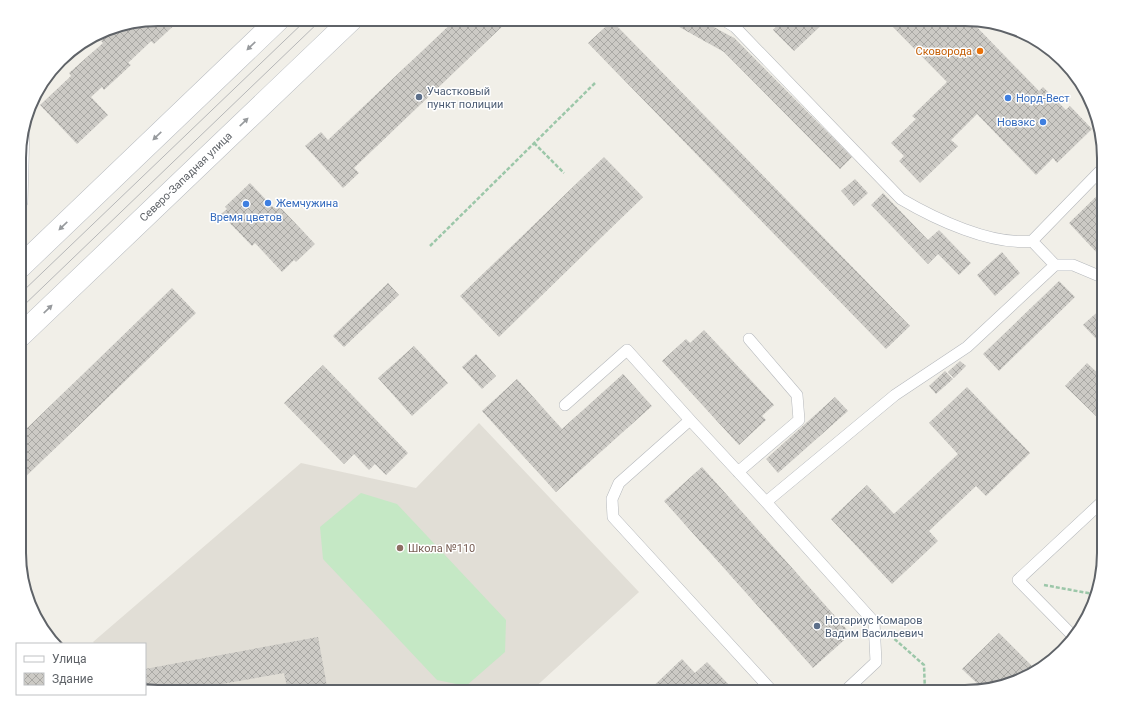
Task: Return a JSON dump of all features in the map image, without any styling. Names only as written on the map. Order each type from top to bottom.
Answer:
[{"type":"main road","points":[[26,254],[271,26]]},
{"type":"main road","name":"Северо-Западная улица","points":[[26,330],[345,26]]},
{"type":"lane","points":[[742,26],[901,199],[926,214],[996,240],[1018,243],[1032,241],[1097,174]]},
{"type":"lane","points":[[1032,241],[1055,265]]},
{"type":"lane","points":[[766,502],[895,395],[967,347],[1055,265],[1073,265],[1097,275]]},
{"type":"lane","points":[[738,472],[799,420],[797,395],[749,339]]},
{"type":"lane","points":[[565,405],[627,350],[874,622],[876,662],[851,685]]},
{"type":"lane","points":[[690,420],[619,483],[612,499],[613,517],[767,685]]},
{"type":"lane","points":[[1070,633],[1018,580],[1097,507]]},
{"type":"path","points":[[430,246],[595,83]]},
{"type":"path","points":[[534,143],[564,173]]},
{"type":"path","points":[[1018,580],[1091,594]]},
{"type":"path","points":[[874,622],[924,665],[925,685]]},
{"type":"shaded area","name":"Школа №110","points":[[479,423],[639,592],[538,685],[146,684],[146,643],[93,642],[301,463],[416,488]]},
{"type":"green space","points":[[361,493],[397,504],[506,620],[505,652],[467,685],[437,680],[323,559],[320,527]]},
{"type":"building","points":[[149,26],[173,26],[154,44],[151,41],[128,63],[131,65],[104,90],[102,87],[91,97],[108,115],[77,144],[40,105],[71,76],[69,73],[103,43],[101,41],[107,36],[124,30]]},
{"type":"building","points":[[449,26],[503,26],[354,168],[359,173],[343,188],[305,146],[321,132],[328,140]]},
{"type":"building","points":[[607,26],[617,26],[910,326],[886,349],[588,43]]},
{"type":"building","points":[[678,26],[712,26],[734,38],[852,157],[840,169],[724,52]]},
{"type":"building","points":[[776,26],[821,26],[794,51],[773,30]]},
{"type":"building","name":"Норд-Вест","points":[[892,26],[976,27],[1039,91],[1043,87],[1066,110],[1070,106],[1092,129],[1057,163],[1053,158],[1036,175],[977,114],[951,140],[958,146],[920,183],[899,161],[904,156],[891,143],[916,119],[912,116],[947,82]]},
{"type":"building","points":[[604,157],[643,197],[499,337],[460,296]]},
{"type":"building","points":[[855,179],[868,193],[854,206],[841,191]]},
{"type":"building","points":[[250,183],[274,208],[278,205],[315,244],[296,262],[294,260],[282,272],[255,243],[252,246],[221,214],[227,209],[225,207]]},
{"type":"building","points":[[883,193],[928,240],[939,230],[971,263],[959,275],[938,254],[928,264],[871,205]]},
{"type":"building","points":[[1097,196],[1097,253],[1069,223]]},
{"type":"building","points":[[1002,252],[1020,273],[995,296],[977,275]]},
{"type":"building","points":[[1059,281],[1075,297],[999,371],[983,354]]},
{"type":"building","points":[[388,283],[399,295],[344,347],[333,336]]},
{"type":"building","points":[[172,288],[196,313],[26,476],[26,429]]},
{"type":"building","points":[[1097,312],[1097,340],[1083,325]]},
{"type":"building","points":[[704,330],[774,405],[762,416],[766,420],[739,445],[662,361],[686,339],[690,343]]},
{"type":"building","points":[[414,346],[448,383],[412,416],[378,378]]},
{"type":"building","points":[[476,354],[496,376],[482,389],[462,367]]},
{"type":"building","points":[[960,361],[966,366],[954,378],[948,372]]},
{"type":"building","points":[[1087,363],[1097,372],[1097,417],[1065,386]]},
{"type":"building","points":[[323,365],[408,453],[386,475],[375,464],[369,470],[354,454],[344,464],[284,403]]},
{"type":"building","points":[[945,371],[953,379],[936,394],[929,386]]},
{"type":"building","points":[[623,374],[652,406],[556,492],[482,411],[517,379],[562,429]]},
{"type":"building","points":[[967,387],[1030,453],[986,496],[976,486],[929,531],[938,541],[892,584],[831,519],[867,485],[894,514],[958,454],[929,423]]},
{"type":"building","points":[[835,397],[848,411],[778,473],[766,459]]},
{"type":"building","points":[[702,467],[851,634],[813,668],[664,501]]},
{"type":"building","points":[[999,633],[1032,666],[1016,675],[999,681],[978,684],[962,669]]},
{"type":"building","points":[[318,637],[327,685],[287,685],[284,673],[216,685],[146,684],[146,669]]},
{"type":"building","points":[[682,659],[695,673],[707,662],[729,685],[654,685]]},
{"type":"tram line","points":[[26,288],[300,26]]},
{"type":"tram line","points":[[26,303],[315,26]]},
{"type":"place","name":"Сковорода","points":[[980,51]]},
{"type":"place","name":"Участковый пункт полиции","points":[[419,97]]},
{"type":"place","name":"Норд-Вест","points":[[1008,98]]},
{"type":"place","name":"Новэкс","points":[[1043,122]]},
{"type":"place","name":"Жемчужина","points":[[268,203]]},
{"type":"place","name":"Время цветов","points":[[246,204]]},
{"type":"place","name":"Школа №110","points":[[400,548]]},
{"type":"place","name":"Нотариус Комаров Вадим Васильевич","points":[[817,626]]}]
